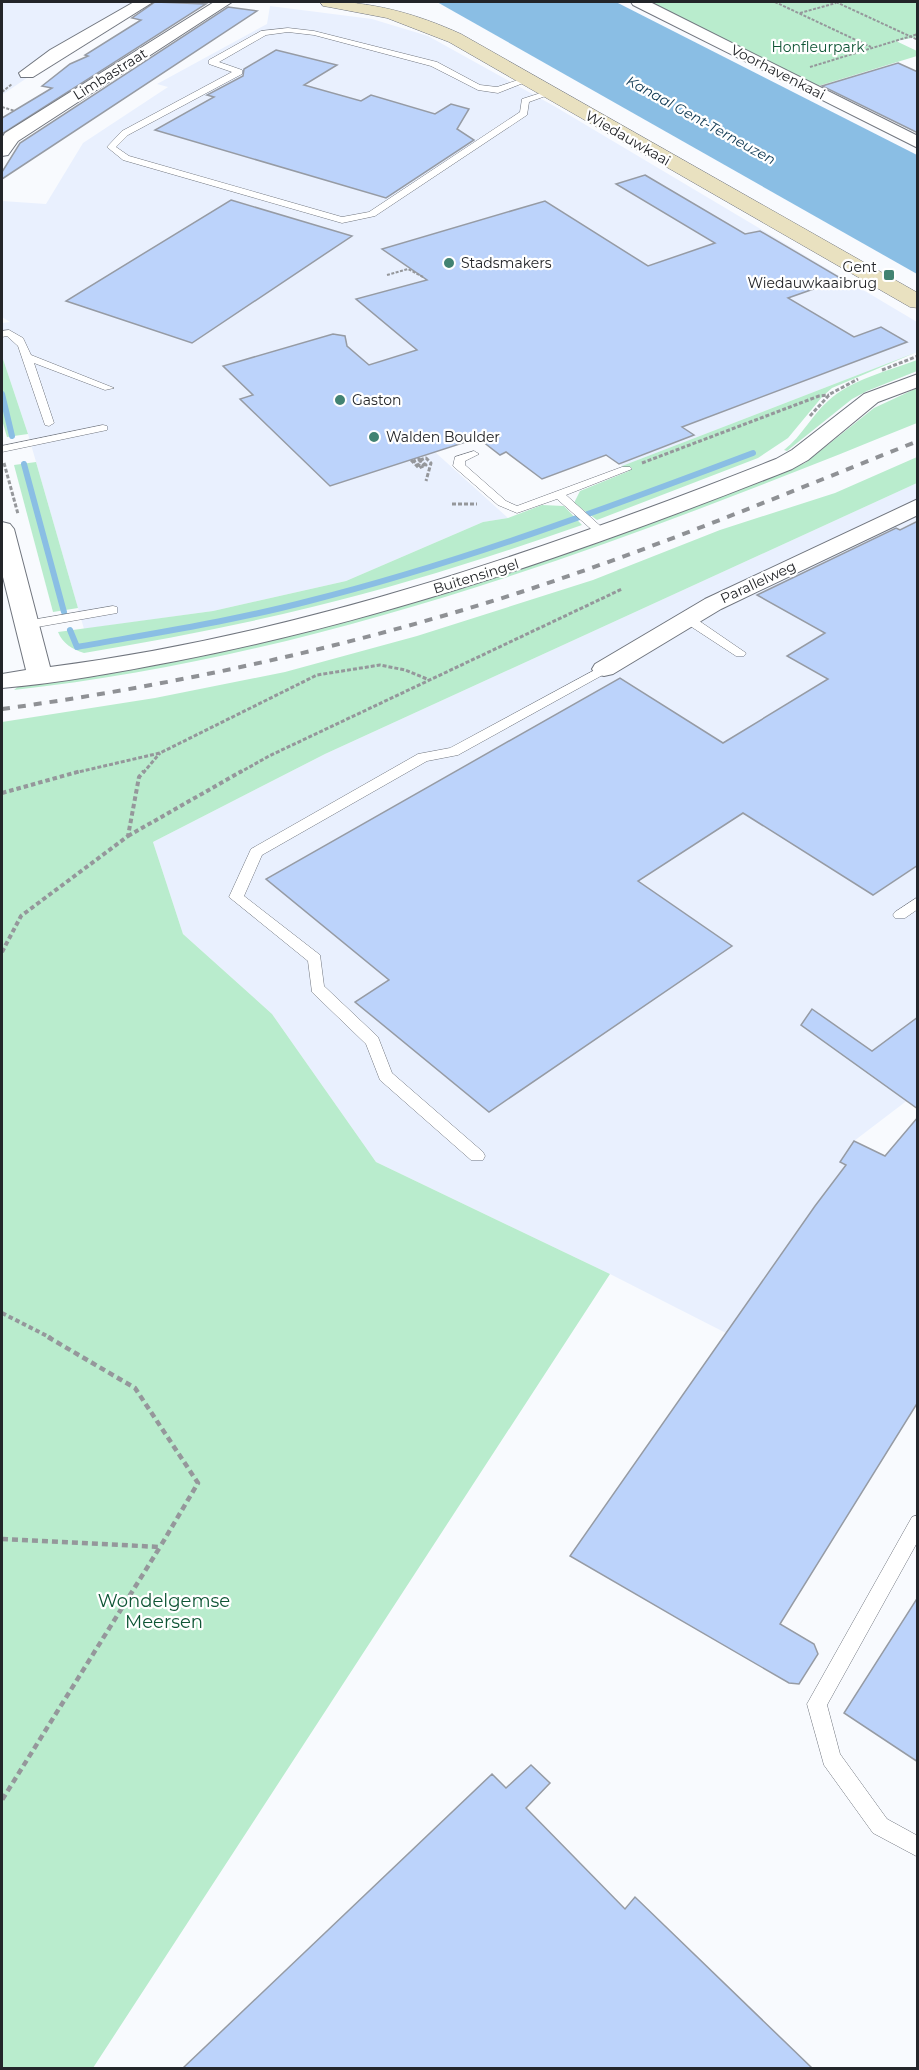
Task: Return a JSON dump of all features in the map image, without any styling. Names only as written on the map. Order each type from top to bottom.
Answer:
[{"type":"main road","name":"Wiedauwkaai","points":[[329,2],[373,8],[414,20],[455,38],[918,302]]},
{"type":"street","points":[[27,73],[56,53],[145,2]]},
{"type":"street","name":"Limbastraat","points":[[2,151],[11,137],[224,2]]},
{"type":"street","name":"Voorhavenkaai","points":[[639,2],[918,143]]},
{"type":"street","name":"Buitensingel","points":[[2,681],[33,652],[222,644],[441,588],[595,527],[784,464],[800,455],[871,398],[918,380]]},
{"type":"street","name":"Parallelweg","points":[[604,669],[713,604],[918,506]]},
{"type":"street","points":[[2,528],[33,652]]},
{"type":"lane","points":[[527,80],[498,90],[478,87],[434,64],[314,33],[288,30],[264,33],[212,62],[239,72],[124,133],[111,147],[126,158],[342,220],[372,214],[524,112],[525,101],[550,93]]},
{"type":"lane","points":[[2,334],[9,333],[19,340],[49,423]]},
{"type":"lane","points":[[25,356],[109,388]]},
{"type":"lane","points":[[2,449],[103,428]]},
{"type":"lane","points":[[474,454],[459,459],[459,466],[502,503],[517,510],[626,469]]},
{"type":"lane","points":[[559,495],[595,527]]},
{"type":"lane","points":[[33,652],[113,610]]},
{"type":"lane","points":[[688,620],[740,653]]},
{"type":"lane","points":[[477,1156],[385,1076],[373,1041],[317,988],[315,959],[236,897],[256,852],[423,757],[453,752],[604,669]]},
{"type":"lane","points":[[900,915],[918,902]]},
{"type":"lane","points":[[918,1523],[817,1704],[831,1758],[880,1826],[918,1847]]},
{"type":"path","points":[[775,2],[872,47]]},
{"type":"path","points":[[800,13],[838,2],[918,40]]},
{"type":"path","points":[[784,75],[918,34]]},
{"type":"path","points":[[2,107],[18,111]]},
{"type":"path","points":[[387,274],[408,269],[423,277]]},
{"type":"path","points":[[873,374],[918,356]]},
{"type":"path","points":[[626,469],[819,396],[830,394],[862,378]]},
{"type":"path","points":[[807,421],[830,394]]},
{"type":"path","points":[[411,460],[419,468],[426,465],[419,459],[414,461],[420,466],[424,465],[419,460],[426,458],[431,463],[426,481]]},
{"type":"path","points":[[2,952],[21,916],[128,836],[269,756],[622,589]]},
{"type":"path","points":[[2,793],[44,780],[160,753],[317,675],[380,665],[405,670],[428,679]]},
{"type":"path","points":[[128,836],[139,777],[160,753]]},
{"type":"path","points":[[2,1312],[27,1324],[135,1388],[198,1483],[2,1800]]},
{"type":"path","points":[[2,1539],[160,1547]]},
{"type":"shaded area","points":[[2,2],[150,2],[63,53],[2,95]]},
{"type":"shaded area","points":[[270,6],[372,19],[428,36],[554,106],[917,322],[917,352],[622,466],[540,412],[512,427],[435,452],[508,518],[483,522],[346,581],[213,611],[84,629],[28,434],[2,356],[2,323],[10,322],[2,317],[2,201],[46,204],[83,143],[168,87],[157,84],[267,24]]},
{"type":"shaded area","points":[[917,483],[917,1093],[854,1141],[840,1161],[846,1165],[726,1333],[610,1274],[376,1162],[272,1014],[183,934],[153,842],[325,754]]},
{"type":"green space","name":"Honfleurpark","points":[[646,2],[917,2],[917,37],[896,41],[917,51],[917,56],[815,87]]},
{"type":"green space","points":[[917,352],[832,388],[788,438],[758,458],[597,520],[574,503],[580,491],[629,471],[622,466]]},
{"type":"green space","points":[[2,356],[28,434],[7,437],[2,420]]},
{"type":"green space","points":[[917,360],[917,371],[852,399],[787,451],[784,450],[822,407],[838,393],[871,376]]},
{"type":"green space","points":[[917,388],[917,423],[697,510],[475,588],[361,621],[247,650],[131,673],[14,690],[20,685],[194,657],[293,635],[467,587],[606,540],[805,463],[874,408]]},
{"type":"green space","name":"Wondelgemse Meersen","points":[[917,457],[917,483],[325,754],[153,842],[183,934],[272,1014],[376,1162],[610,1274],[93,2068],[2,2068],[2,722],[155,698],[285,672],[417,636],[593,580],[720,530],[835,493]]},
{"type":"green space","points":[[36,462],[78,608],[53,612],[14,465]]},
{"type":"green space","points":[[542,505],[564,506],[582,525],[414,580],[312,607],[170,638],[84,653],[68,646],[58,632],[213,611],[346,581],[483,522],[508,518]]},
{"type":"water","name":"Kanaal Gent-Terneuzen","points":[[437,2],[616,2],[917,155],[917,274]]},
{"type":"building","points":[[155,2],[206,4],[2,134],[2,118],[52,88],[42,86],[70,64],[88,56],[85,55],[141,20],[132,18]]},
{"type":"building","points":[[228,7],[257,11],[2,179],[2,172],[20,143]]},
{"type":"building","points":[[276,50],[337,65],[304,85],[361,101],[371,95],[435,114],[451,104],[469,109],[457,129],[474,140],[386,198],[155,130],[214,97],[207,95],[243,76],[244,69]]},
{"type":"building","points":[[898,63],[918,72],[918,133],[822,86]]},
{"type":"building","points":[[645,175],[745,234],[760,231],[842,279],[788,298],[854,337],[881,327],[907,342],[682,427],[694,435],[619,464],[606,455],[542,479],[506,452],[500,455],[478,438],[330,486],[240,399],[253,395],[223,366],[333,334],[345,336],[347,346],[369,365],[417,350],[356,299],[427,280],[382,249],[545,201],[648,266],[715,243],[616,184]]},
{"type":"building","points":[[231,200],[352,236],[192,343],[66,301]]},
{"type":"building","points":[[918,521],[918,865],[873,895],[743,813],[638,881],[732,946],[489,1112],[355,1002],[389,980],[266,879],[620,678],[723,743],[828,679],[787,656],[825,633],[757,595],[896,528],[900,530]]},
{"type":"building","points":[[812,1009],[872,1051],[918,1017],[918,1109],[801,1025]]},
{"type":"building","points":[[918,1117],[918,1402],[780,1624],[814,1644],[818,1654],[799,1684],[789,1683],[570,1556],[846,1165],[840,1162],[854,1141],[885,1156]]},
{"type":"building","points":[[918,1597],[918,1762],[844,1713]]},
{"type":"building","points":[[531,1765],[550,1783],[526,1808],[625,1909],[635,1897],[812,2068],[183,2068],[492,1774],[506,1788]]},
{"type":"waterway","points":[[2,394],[12,436]]},
{"type":"waterway","points":[[70,630],[77,647],[222,621],[309,601],[422,570],[477,552],[753,453]]},
{"type":"waterway","points":[[24,464],[64,612]]},
{"type":"railway","points":[[2,709],[198,676],[327,647],[454,613],[619,558],[918,441]]},
{"type":"place","name":"Stadsmakers","points":[[449,263]]},
{"type":"place","name":"Gent Wiedauwkaaibrug","points":[[889,275]]},
{"type":"place","name":"Gaston","points":[[340,400]]},
{"type":"place","name":"Walden Boulder","points":[[374,437]]}]
